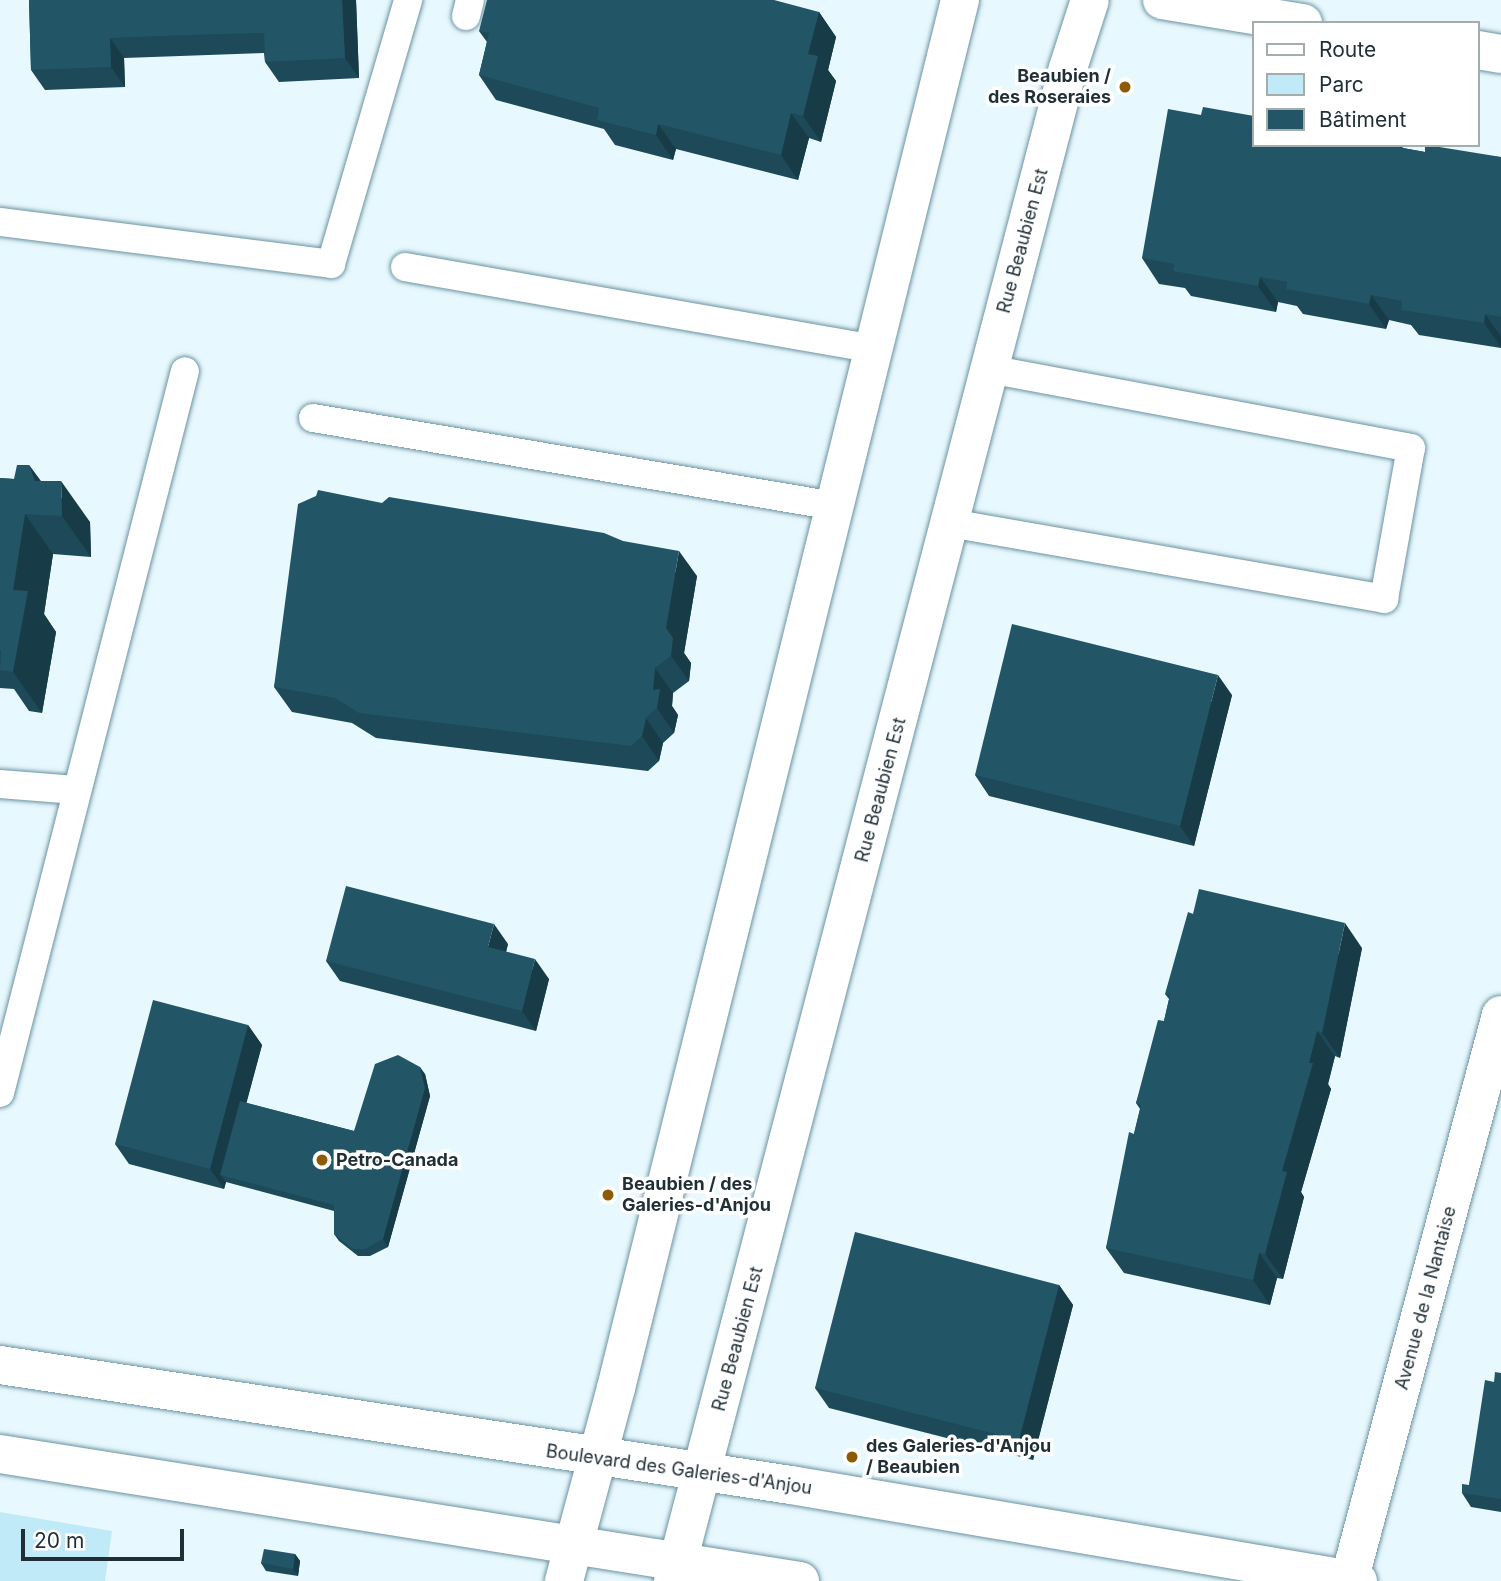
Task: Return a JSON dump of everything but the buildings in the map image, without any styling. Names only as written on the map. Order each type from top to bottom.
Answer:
[{"type":"street","points":[[568,1564],[597,1459],[960,0]]},
{"type":"street","name":"Rue Beaubien Est","points":[[676,1572],[1068,68],[1090,0]]},
{"type":"street","points":[[1162,0],[1291,21]]},
{"type":"street","points":[[1480,50],[1501,54]]},
{"type":"street","name":"Avenue de la Nantaise","points":[[1352,1580],[1501,1014]]},
{"type":"street","name":"Boulevard des Galeries-d'Anjou","points":[[0,1364],[703,1474],[1352,1580]]},
{"type":"street","points":[[0,1454],[568,1564],[800,1581]]},
{"type":"lane","points":[[0,222],[331,264],[408,0]]},
{"type":"lane","points":[[405,267],[874,349]]},
{"type":"lane","points":[[950,523],[1384,599],[1411,448],[990,369]]},
{"type":"lane","points":[[0,1093],[184,371]]},
{"type":"lane","points":[[313,418],[835,506]]},
{"type":"lane","points":[[0,784],[76,790]]},
{"type":"green space","points":[[0,1512],[112,1531],[105,1581],[0,1581]]},
{"type":"place","name":"Beaubien / des Roseraies","points":[[1125,87]]},
{"type":"place","name":"Petro-Canada","points":[[322,1160]]},
{"type":"place","name":"Beaubien / des Galeries-d'Anjou","points":[[608,1195]]},
{"type":"place","name":"des Galeries-d'Anjou / Beaubien","points":[[852,1457]]}]
